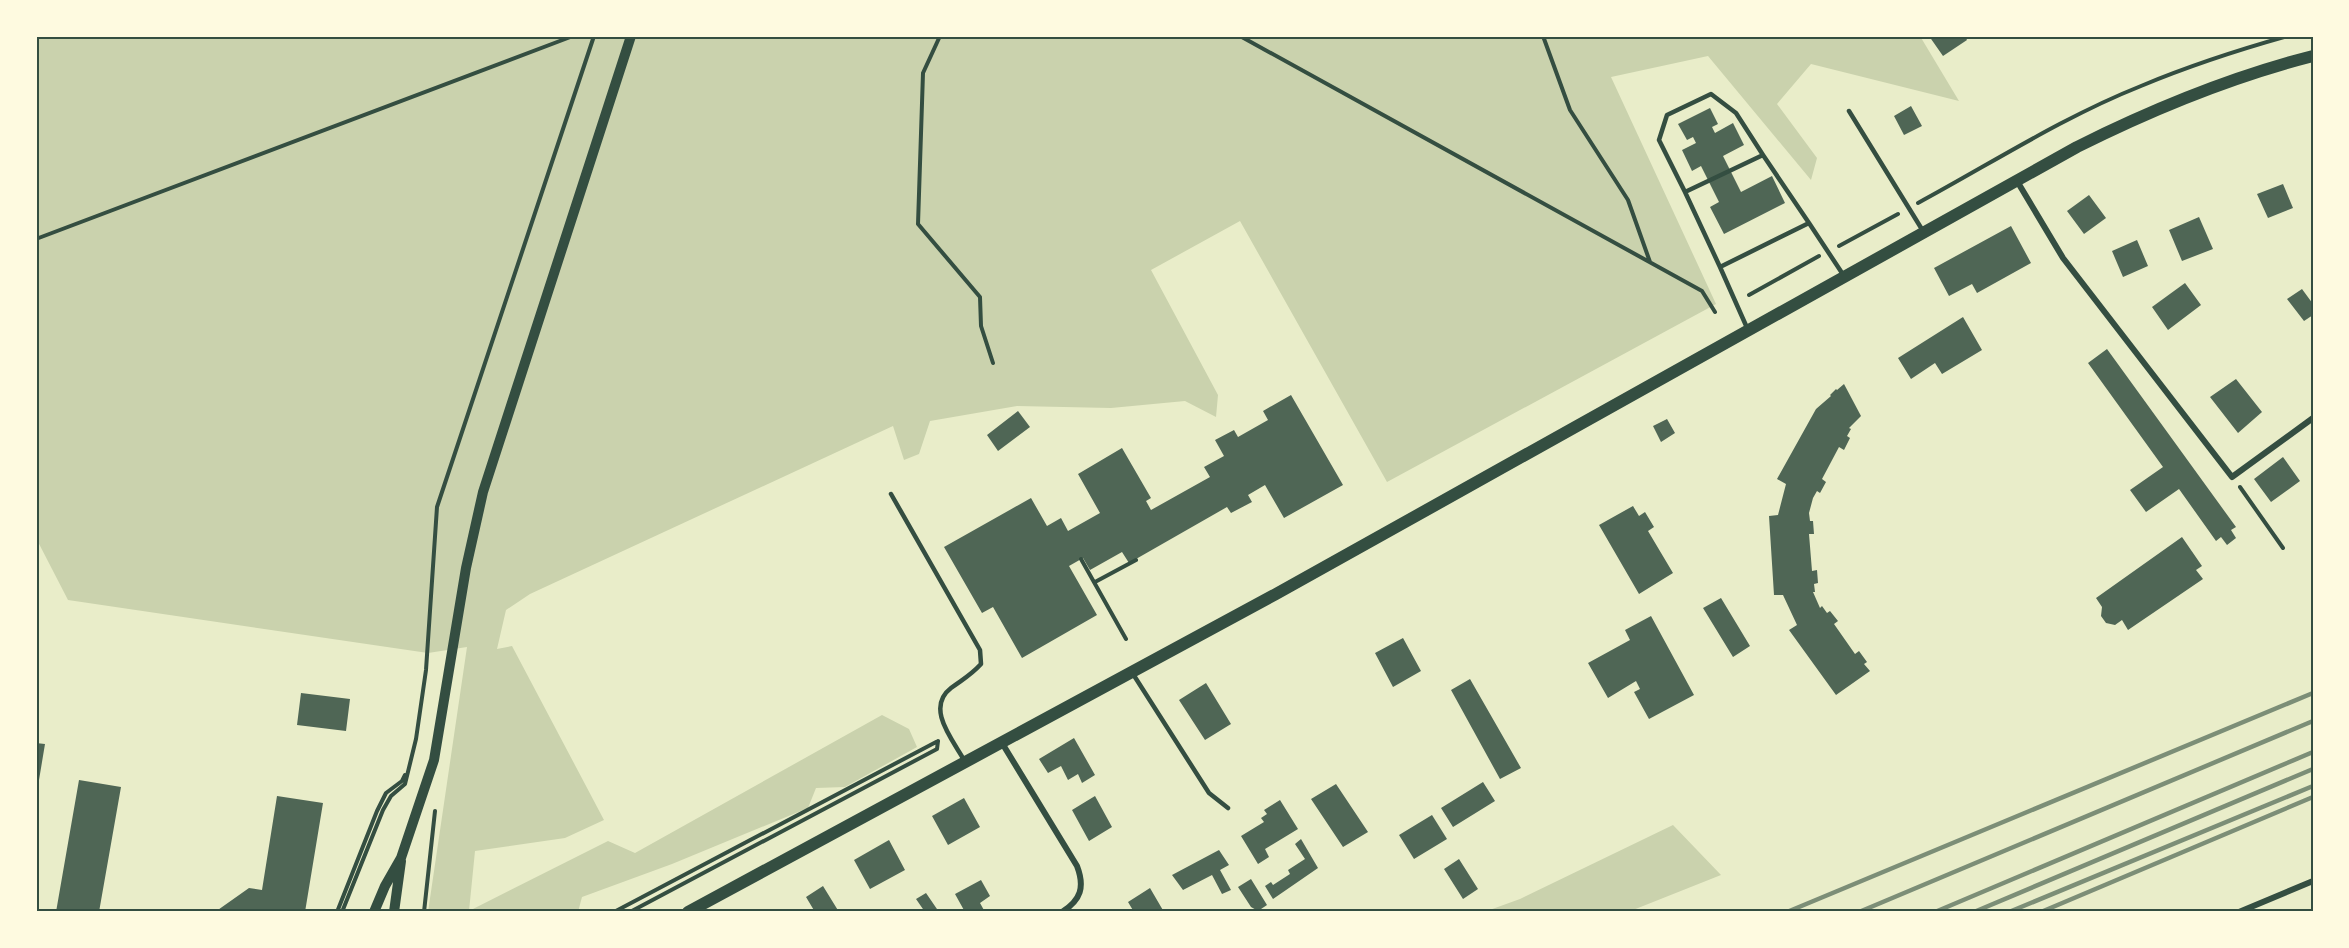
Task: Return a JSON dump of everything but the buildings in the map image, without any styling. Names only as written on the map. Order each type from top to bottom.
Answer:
[{"type":"main road","points":[[688,912],[1395,528],[2016,179],[2122,124],[2171,103],[2231,80],[2313,56]]},
{"type":"street","points":[[374,912],[401,858],[434,760],[466,568],[483,492],[631,36]]},
{"type":"street","points":[[2016,179],[2064,258],[2232,477],[2313,417]]},
{"type":"street","points":[[1002,743],[1081,877],[1082,888],[1077,900],[1062,912]]},
{"type":"street","points":[[394,912],[401,858]]},
{"type":"street","points":[[2239,912],[2313,880]]},
{"type":"lane","points":[[1748,330],[1659,140],[1667,115],[1712,94],[1736,113],[1844,276]]},
{"type":"lane","points":[[1849,111],[1923,231]]},
{"type":"lane","points":[[1685,192],[1763,155]]},
{"type":"lane","points":[[1720,267],[1809,223]]},
{"type":"lane","points":[[891,494],[980,650],[981,664],[969,677],[951,687],[939,706],[941,718],[965,763]]},
{"type":"lane","points":[[1132,672],[1209,793],[1228,808]]},
{"type":"path","points":[[36,239],[573,36]]},
{"type":"path","points":[[342,912],[383,810],[391,796],[405,784],[426,670],[437,507],[594,36]]},
{"type":"path","points":[[940,36],[923,73],[918,224],[980,297],[981,326],[993,363]]},
{"type":"path","points":[[1240,36],[1702,291],[1715,312]]},
{"type":"path","points":[[1543,36],[1570,110],[1628,200],[1651,263]]},
{"type":"path","points":[[1749,295],[2076,116],[2139,86],[2229,53],[2288,36]]},
{"type":"path","points":[[2232,477],[2283,548]]},
{"type":"path","points":[[1081,559],[1126,639]]},
{"type":"path","points":[[1095,582],[1136,560]]},
{"type":"path","points":[[614,912],[938,741],[938,749],[630,912]]},
{"type":"path","points":[[337,912],[377,811],[386,793],[402,781],[409,766]]},
{"type":"path","points":[[423,912],[436,802]]},
{"type":"green space","points":[[36,36],[1920,36],[1959,101],[1811,64],[1777,104],[1817,158],[1811,180],[1708,56],[1611,77],[1716,304],[1387,482],[1240,221],[1151,270],[1218,395],[1216,417],[1185,401],[1111,408],[1017,406],[930,421],[919,454],[904,460],[893,426],[530,594],[506,610],[497,649],[512,646],[604,820],[565,838],[475,851],[469,911],[608,841],[635,853],[882,715],[909,729],[917,747],[845,787],[816,788],[808,808],[672,864],[582,897],[578,912],[428,912],[467,647],[428,653],[68,600],[36,538]]},
{"type":"green space","points":[[1673,825],[1721,875],[1628,912],[1484,912],[1520,899]]},
{"type":"railway","points":[[1787,912],[2313,693]]},
{"type":"railway","points":[[1859,912],[2313,721]]},
{"type":"railway","points":[[1935,912],[2313,752]]},
{"type":"railway","points":[[1974,912],[2313,769]]},
{"type":"railway","points":[[2009,912],[2313,786]]},
{"type":"railway","points":[[2041,912],[2313,797]]}]
